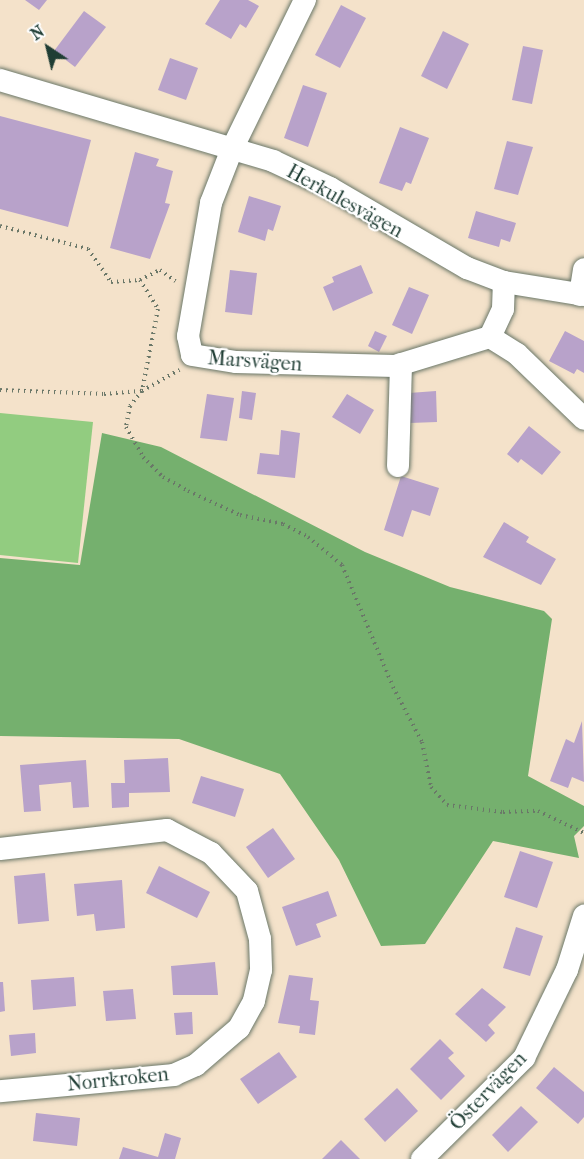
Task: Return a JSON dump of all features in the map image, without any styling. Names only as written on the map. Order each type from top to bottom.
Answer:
[{"type":"street","name":"Marsvägen","points":[[306,0],[232,149],[211,203],[192,309],[188,344],[192,355],[236,362],[357,368],[401,364],[490,337]]},
{"type":"street","name":"Herkulesvägen","points":[[0,80],[232,149],[300,172],[446,258],[504,282],[582,295]]},
{"type":"street","points":[[582,295],[584,269]]},
{"type":"street","points":[[504,282],[503,309],[490,337],[517,354],[584,419]]},
{"type":"street","points":[[398,466],[401,364]]},
{"type":"street","name":"Norrkroken","points":[[0,849],[167,830],[211,853],[247,891],[260,939],[261,970],[254,1001],[239,1028],[196,1065],[174,1075],[0,1091]]},
{"type":"street","name":"Östervägen","points":[[422,1159],[524,1058],[567,970],[584,916]]},
{"type":"path","points":[[0,226],[94,253],[96,265],[111,282],[140,280],[160,270],[168,272],[175,278],[179,302],[192,309]]},
{"type":"path","points":[[140,280],[158,309],[142,391]]},
{"type":"path","points":[[192,355],[174,375],[142,391],[130,406],[126,427],[143,457],[163,477],[240,515],[283,524],[316,542],[342,565],[393,687],[422,742],[431,787],[447,805],[503,812],[538,811],[583,833]]},
{"type":"path","points":[[0,390],[142,391]]},
{"type":"green space","points":[[0,413],[93,422],[78,563],[0,555]]},
{"type":"green space","points":[[102,433],[161,447],[365,552],[450,587],[544,611],[552,619],[528,776],[584,806],[584,826],[574,836],[579,858],[493,841],[425,944],[381,946],[339,860],[280,774],[179,739],[0,736],[0,558],[80,565]]},
{"type":"building","points":[[25,0],[47,0],[39,10]]},
{"type":"building","points":[[220,0],[248,0],[259,6],[246,28],[240,24],[231,39],[205,24]]},
{"type":"building","points":[[341,5],[366,18],[340,68],[315,55]]},
{"type":"building","points":[[84,11],[106,27],[75,67],[54,51]]},
{"type":"building","points":[[443,31],[469,44],[447,89],[421,76]]},
{"type":"building","points":[[523,46],[543,50],[532,104],[512,100]]},
{"type":"building","points":[[170,58],[198,68],[186,100],[158,90]]},
{"type":"building","points":[[303,85],[327,93],[308,147],[284,138]]},
{"type":"building","points":[[0,116],[91,140],[68,227],[0,209]]},
{"type":"building","points":[[400,127],[429,138],[411,184],[406,182],[402,191],[379,183]]},
{"type":"building","points":[[507,141],[533,147],[518,195],[494,189]]},
{"type":"building","points":[[135,152],[159,159],[156,166],[173,171],[165,203],[170,204],[150,259],[110,248]]},
{"type":"building","points":[[249,196],[281,206],[273,231],[268,229],[265,241],[238,232]]},
{"type":"building","points":[[476,211],[516,223],[510,242],[501,239],[499,247],[468,238]]},
{"type":"building","points":[[361,265],[373,293],[333,311],[323,287],[334,282],[332,277]]},
{"type":"building","points":[[230,270],[257,273],[252,315],[225,312]]},
{"type":"building","points":[[409,287],[429,295],[412,334],[392,325]]},
{"type":"building","points":[[375,331],[387,336],[379,352],[368,346]]},
{"type":"building","points":[[565,331],[584,341],[584,373],[577,369],[574,374],[549,361]]},
{"type":"building","points":[[242,391],[256,393],[252,420],[239,418]]},
{"type":"building","points":[[436,391],[437,422],[410,423],[409,393]]},
{"type":"building","points":[[207,394],[234,398],[227,441],[200,438]]},
{"type":"building","points":[[347,394],[374,410],[360,434],[332,417]]},
{"type":"building","points":[[529,426],[561,452],[542,475],[521,459],[518,463],[507,454]]},
{"type":"building","points":[[281,430],[300,433],[295,478],[257,474],[260,453],[279,455]]},
{"type":"building","points":[[401,476],[439,488],[430,516],[412,510],[403,537],[384,530]]},
{"type":"building","points":[[504,522],[529,537],[526,542],[556,559],[541,585],[483,557]]},
{"type":"building","points":[[582,721],[584,782],[572,777],[568,788],[550,781],[566,739],[574,743]]},
{"type":"building","points":[[168,758],[170,792],[129,793],[129,807],[112,808],[111,783],[125,783],[124,760]]},
{"type":"building","points":[[86,760],[89,807],[73,808],[71,782],[39,785],[41,811],[24,812],[20,765]]},
{"type":"building","points":[[201,776],[244,789],[235,817],[192,803]]},
{"type":"building","points":[[273,828],[295,859],[268,878],[246,847]]},
{"type":"building","points":[[520,851],[553,862],[537,908],[504,897]]},
{"type":"building","points":[[159,866],[210,892],[197,918],[146,893]]},
{"type":"building","points":[[45,873],[49,921],[18,924],[14,876]]},
{"type":"building","points":[[122,880],[125,928],[96,931],[94,914],[77,916],[74,884]]},
{"type":"building","points":[[328,891],[337,916],[316,924],[321,937],[296,946],[282,907]]},
{"type":"building","points":[[516,927],[543,936],[530,976],[503,968]]},
{"type":"building","points":[[215,962],[218,995],[173,995],[171,966]]},
{"type":"building","points":[[289,975],[313,978],[310,1000],[319,1001],[315,1035],[299,1033],[300,1026],[278,1023]]},
{"type":"building","points":[[74,977],[76,1006],[33,1010],[31,980]]},
{"type":"building","points":[[0,982],[3,982],[5,1011],[0,1012]]},
{"type":"building","points":[[482,988],[506,1007],[488,1025],[495,1033],[486,1042],[455,1014]]},
{"type":"building","points":[[133,989],[136,1019],[106,1021],[103,991]]},
{"type":"building","points":[[192,1012],[193,1034],[176,1035],[174,1013]]},
{"type":"building","points":[[35,1033],[36,1053],[11,1056],[9,1035]]},
{"type":"building","points":[[440,1039],[454,1053],[448,1058],[465,1076],[441,1100],[410,1069]]},
{"type":"building","points":[[279,1052],[297,1077],[258,1104],[240,1079]]},
{"type":"building","points":[[554,1067],[584,1092],[584,1117],[578,1124],[536,1088]]},
{"type":"building","points":[[397,1088],[418,1111],[385,1142],[364,1119]]},
{"type":"building","points":[[521,1106],[538,1122],[508,1152],[492,1135]]},
{"type":"building","points":[[36,1113],[80,1118],[77,1146],[33,1141]]},
{"type":"building","points":[[165,1133],[181,1138],[175,1159],[119,1159],[123,1147],[158,1157]]},
{"type":"building","points":[[341,1140],[360,1159],[322,1159]]}]
